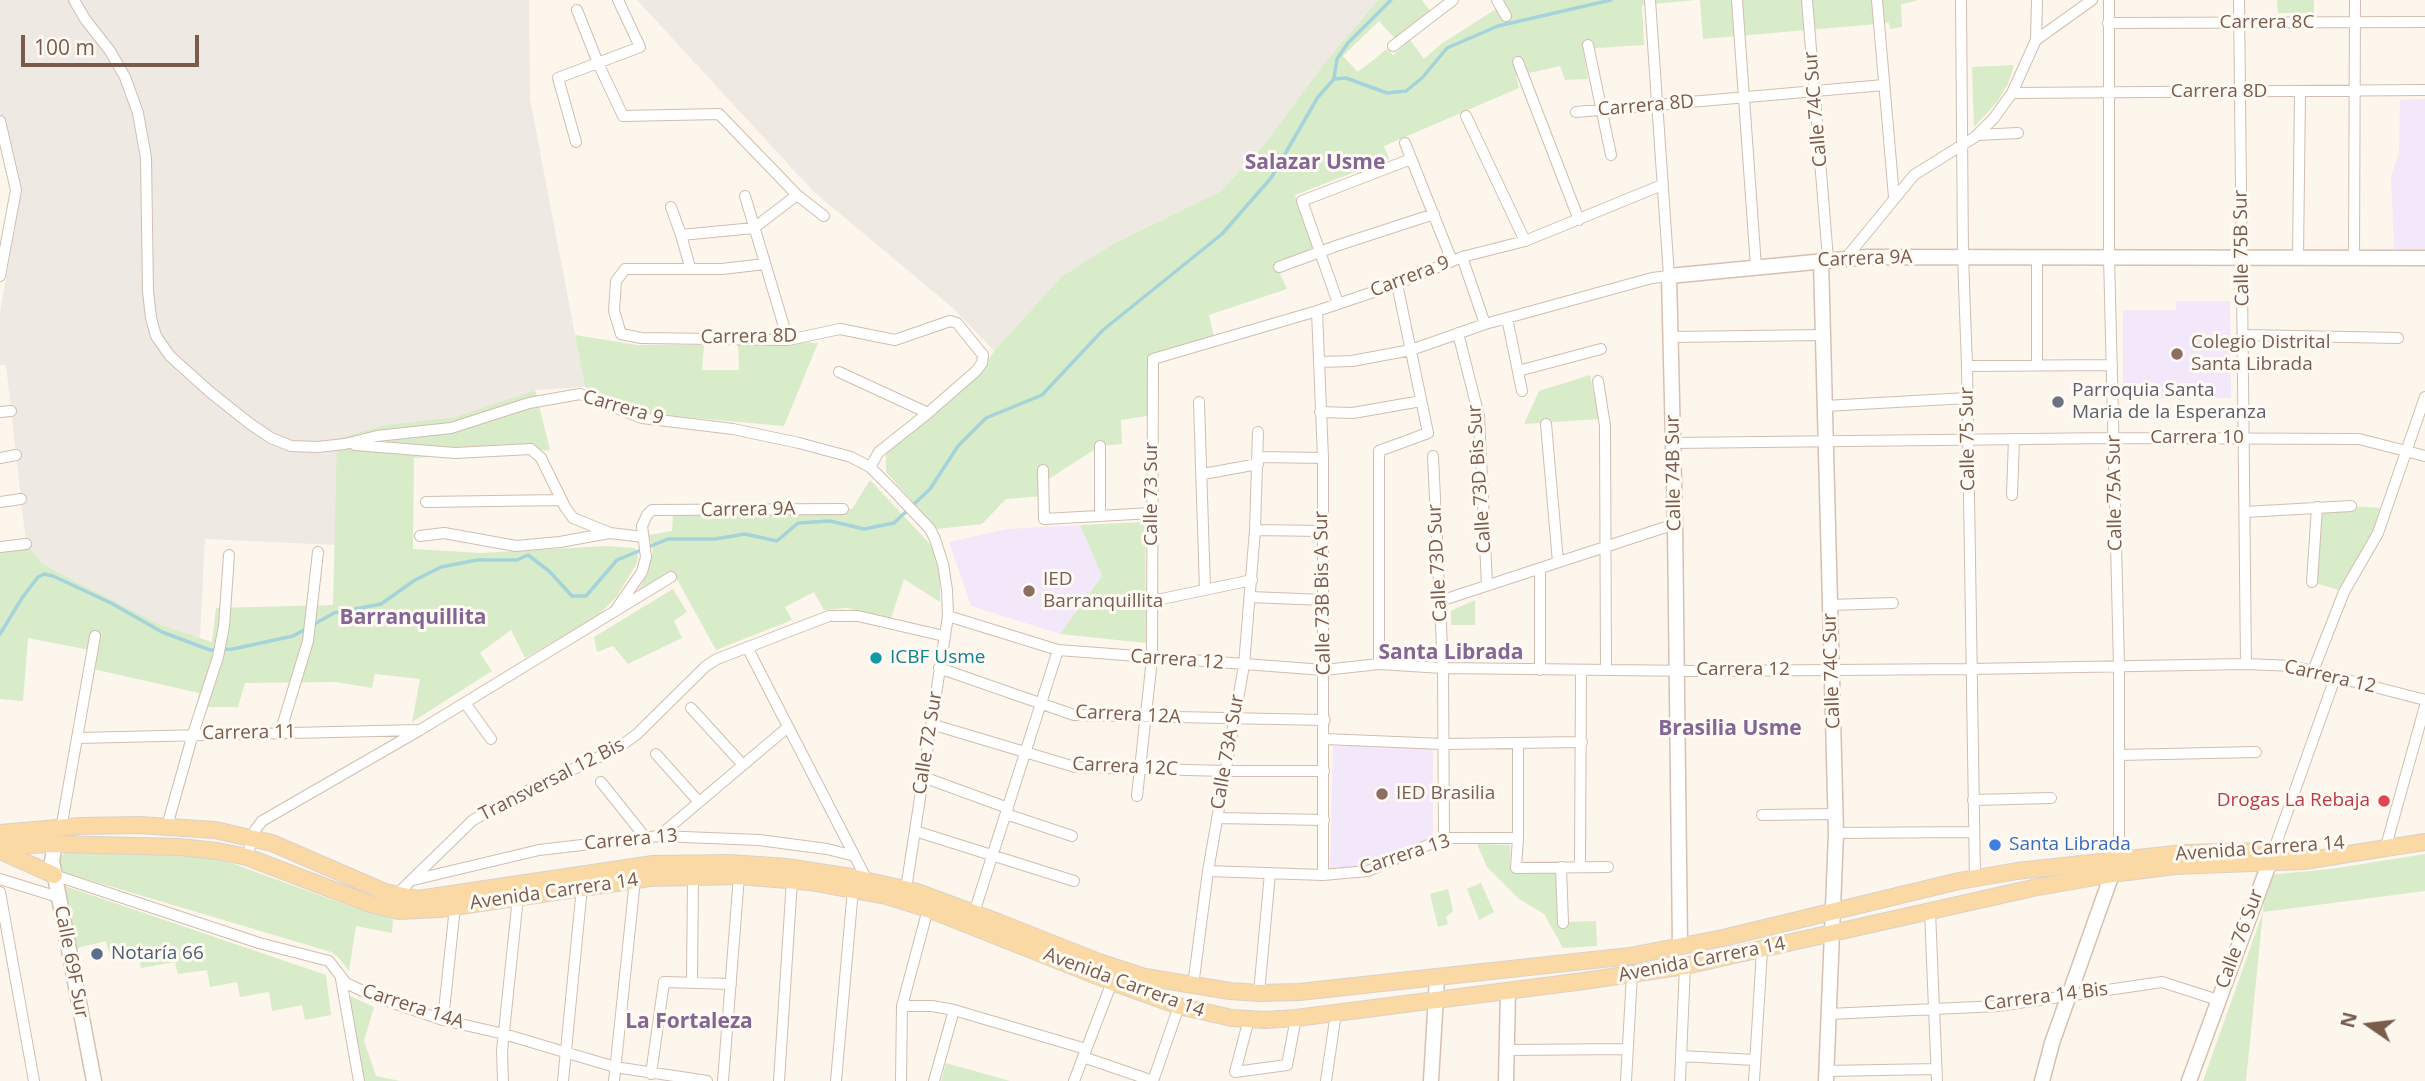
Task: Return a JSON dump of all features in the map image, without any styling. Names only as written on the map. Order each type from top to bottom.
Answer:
[{"type":"main road","name":"Avenida Carrera 14","points":[[0,849],[102,825],[215,830],[253,837],[288,849],[395,896],[418,900],[606,870],[672,863],[759,864],[860,885],[928,909],[972,919],[1118,969],[1172,983],[1259,993],[1299,992],[1630,956],[2017,871],[2175,866],[2271,857],[2304,860],[2425,832]]},
{"type":"main road","name":"Avenida Carrera 14","points":[[0,833],[180,847],[247,857],[385,908],[417,911],[635,880],[693,876],[738,876],[906,889],[1112,982],[1179,1006],[1249,1019],[1296,1018],[1685,966],[2116,867]]},
{"type":"main road","name":"Avenida Carrera 14","points":[[2387,842],[2425,842]]},
{"type":"main road","points":[[0,849],[54,875]]},
{"type":"street","points":[[74,0],[125,77],[138,113],[146,158],[150,318],[156,336],[170,356],[249,424],[271,438],[291,446],[345,444],[455,453],[531,449],[538,454],[573,518],[610,533],[644,540],[646,557],[638,579],[615,611]]},
{"type":"street","points":[[576,142],[558,78],[640,47],[618,0]]},
{"type":"street","points":[[1394,46],[1452,0]]},
{"type":"street","points":[[1497,0],[1506,16]]},
{"type":"street","name":"Calle 74B Sur","points":[[1650,0],[1671,337],[1680,946]]},
{"type":"street","points":[[1737,0],[1756,267]]},
{"type":"street","name":"Calle 74C Sur","points":[[1807,0],[1824,260],[1825,441],[1836,833],[1826,1076]]},
{"type":"street","points":[[1877,0],[1894,197]]},
{"type":"street","name":"Calle 75 Sur","points":[[1961,0],[1975,879]]},
{"type":"street","points":[[1846,258],[1894,197],[1923,168],[1962,146],[1994,118],[2012,93],[2036,40],[2037,0]]},
{"type":"street","points":[[2036,40],[2092,0]]},
{"type":"street","name":"Calle 75A Sur","points":[[2042,1081],[2052,1043],[2116,867],[2119,666],[2109,256],[2109,0]]},
{"type":"street","name":"Calle 75B Sur","points":[[2239,0],[2246,663]]},
{"type":"street","points":[[2354,257],[2356,0]]},
{"type":"street","points":[[577,10],[623,116],[719,114],[797,195],[824,216]]},
{"type":"street","name":"Carrera 8C","points":[[2108,23],[2425,22]]},
{"type":"street","points":[[1588,45],[1611,155]]},
{"type":"street","points":[[1518,62],[1579,220]]},
{"type":"street","name":"Carrera 8D","points":[[1576,112],[1884,85]]},
{"type":"street","name":"Carrera 8D","points":[[2012,93],[2425,90]]},
{"type":"street","points":[[2298,257],[2300,92]]},
{"type":"street","points":[[1466,116],[1525,241]]},
{"type":"street","points":[[0,121],[16,190],[0,275]]},
{"type":"street","points":[[1977,135],[2018,133]]},
{"type":"street","points":[[1405,144],[1485,324]]},
{"type":"street","points":[[1338,303],[1302,201],[1411,159]]},
{"type":"street","name":"Carrera 9","points":[[1153,359],[1317,311],[1397,284],[1457,259],[1525,241],[1662,185]]},
{"type":"street","points":[[681,235],[754,228],[797,195]]},
{"type":"street","points":[[745,196],[788,340]]},
{"type":"street","points":[[671,207],[690,267],[722,269],[765,264]]},
{"type":"street","points":[[1279,267],[1434,214]]},
{"type":"street","name":"Carrera 9A","points":[[1319,362],[1352,361],[1411,350],[1458,332],[1652,278],[1824,260],[1963,256],[2425,258]]},
{"type":"street","points":[[2037,257],[2037,365]]},
{"type":"street","name":"Carrera 8D","points":[[690,267],[625,269],[616,281],[614,311],[621,334],[651,339],[788,340],[841,329],[895,340],[953,321],[983,355],[982,363],[928,413]]},
{"type":"street","points":[[1379,664],[1379,451],[1428,433],[1397,284]]},
{"type":"street","name":"Calle 73B Bis A Sur","points":[[1317,311],[1323,458],[1324,875]]},
{"type":"street","points":[[1507,318],[1522,391]]},
{"type":"street","name":"Calle 73D Bis Sur","points":[[1458,332],[1479,416],[1487,585]]},
{"type":"street","points":[[1671,337],[1823,335]]},
{"type":"street","points":[[2243,335],[2398,338]]},
{"type":"street","points":[[1518,371],[1601,349]]},
{"type":"street","name":"Calle 73 Sur","points":[[1138,796],[1152,659],[1153,359]]},
{"type":"street","points":[[1967,366],[2112,365]]},
{"type":"street","points":[[839,372],[928,413],[879,452],[870,467]]},
{"type":"street","points":[[1598,381],[1605,426],[1606,670]]},
{"type":"street","name":"Carrera 9","points":[[345,444],[377,436],[451,428],[529,403],[580,394],[642,418],[733,429],[851,457],[870,467],[892,489]]},
{"type":"street","points":[[2313,671],[2344,592],[2378,533],[2425,397]]},
{"type":"street","points":[[1825,406],[1967,398]]},
{"type":"street","points":[[1320,412],[1353,413],[1422,401]]},
{"type":"street","points":[[1199,402],[1205,590]]},
{"type":"street","points":[[1546,424],[1558,562]]},
{"type":"street","name":"Calle 73A Sur","points":[[1193,986],[1208,871],[1244,665],[1252,580],[1258,432]]},
{"type":"street","name":"Carrera 10","points":[[1673,443],[2114,438],[2359,439],[2425,456]]},
{"type":"street","points":[[2012,495],[2014,439]]},
{"type":"street","points":[[1100,446],[1100,516]]},
{"type":"street","points":[[0,458],[16,456]]},
{"type":"street","name":"Calle 73D Sur","points":[[1433,456],[1443,668],[1444,838]]},
{"type":"street","points":[[1203,474],[1258,460],[1323,458]]},
{"type":"street","points":[[1043,470],[1044,519],[1152,513]]},
{"type":"street","name":"Calle 72 Sur","points":[[892,489],[935,539],[943,564],[948,616],[906,889]]},
{"type":"street","points":[[0,502],[21,499]]},
{"type":"street","points":[[426,502],[561,499]]},
{"type":"street","points":[[2245,512],[2351,506]]},
{"type":"street","points":[[2312,582],[2316,507]]},
{"type":"street","name":"Carrera 9A","points":[[644,540],[643,523],[652,510],[843,509]]},
{"type":"street","points":[[1440,601],[1675,524]]},
{"type":"street","points":[[1255,530],[1322,531]]},
{"type":"street","points":[[420,536],[444,533],[516,546],[610,533]]},
{"type":"street","points":[[0,547],[26,544]]},
{"type":"street","points":[[280,733],[309,635],[318,552]]},
{"type":"street","points":[[167,826],[218,657],[229,555]]},
{"type":"street","points":[[1539,670],[1540,568]]},
{"type":"street","points":[[247,857],[253,837],[262,821],[420,730],[671,577]]},
{"type":"street","points":[[1152,601],[1252,580]]},
{"type":"street","points":[[1250,597],[1324,600]]},
{"type":"street","points":[[1830,605],[1893,603]]},
{"type":"street","points":[[836,1081],[860,885],[855,856],[747,647],[829,615],[858,616],[944,636]]},
{"type":"street","name":"Carrera 12","points":[[948,616],[1058,650],[1324,670],[1379,664],[1443,668],[1694,671],[2246,663],[2293,666],[2425,700]]},
{"type":"street","points":[[58,836],[78,738],[94,636]]},
{"type":"street","name":"Transversal 12 Bis","points":[[395,896],[473,820],[618,748],[637,734],[706,666],[747,647]]},
{"type":"street","points":[[972,919],[1058,650]]},
{"type":"street","name":"Carrera 12A","points":[[939,668],[1074,715],[1325,720]]},
{"type":"street","points":[[1580,867],[1581,670]]},
{"type":"street","name":"Calle 76 Sur","points":[[2189,1081],[2335,678]]},
{"type":"street","points":[[466,702],[491,739]]},
{"type":"street","points":[[2387,842],[2425,706]]},
{"type":"street","points":[[691,708],[743,765]]},
{"type":"street","name":"Carrera 12C","points":[[931,724],[1075,767],[1324,771]]},
{"type":"street","points":[[659,836],[788,727]]},
{"type":"street","name":"Carrera 11","points":[[78,738],[420,730]]},
{"type":"street","points":[[1325,739],[1443,744],[1582,742]]},
{"type":"street","points":[[1518,743],[1516,868],[1608,867]]},
{"type":"street","points":[[2119,755],[2256,752]]},
{"type":"street","points":[[656,754],[699,802]]},
{"type":"street","points":[[923,777],[1072,836]]},
{"type":"street","points":[[601,782],[645,837]]},
{"type":"street","points":[[1973,800],[2051,798]]},
{"type":"street","points":[[1762,815],[1835,814]]},
{"type":"street","points":[[1217,818],[1324,820]]},
{"type":"street","points":[[915,831],[1074,881]]},
{"type":"street","points":[[1836,833],[1973,832]]},
{"type":"street","name":"Calle 69F Sur","points":[[58,836],[52,855],[54,875],[89,1080]]},
{"type":"street","name":"Carrera 13","points":[[410,881],[539,850],[659,836],[759,840],[827,849],[855,856]]},
{"type":"street","name":"Carrera 13","points":[[1208,871],[1324,875],[1368,871],[1444,838],[1518,838]]},
{"type":"street","points":[[1561,867],[1563,923]]},
{"type":"street","points":[[1259,993],[1270,873]]},
{"type":"street","name":"Carrera 14A","points":[[54,875],[259,943],[329,961],[341,979],[373,996],[443,1020],[504,1034],[615,1067],[671,1079],[707,1081]]},
{"type":"street","points":[[692,982],[693,876]]},
{"type":"street","points":[[723,1081],[738,876]]},
{"type":"street","points":[[0,879],[58,897]]},
{"type":"street","points":[[614,1081],[635,880]]},
{"type":"street","points":[[779,1081],[792,880]]},
{"type":"street","points":[[563,1081],[582,887]]},
{"type":"street","points":[[0,892],[34,1081]]},
{"type":"street","points":[[503,1081],[504,1034],[518,897]]},
{"type":"street","points":[[443,1020],[455,907]]},
{"type":"street","points":[[901,1081],[902,1006],[928,909]]},
{"type":"street","points":[[1930,911],[1937,1081]]},
{"type":"street","points":[[1754,1081],[1762,950]]},
{"type":"street","points":[[1680,1081],[1685,966]]},
{"type":"street","points":[[1626,1081],[1632,974]]},
{"type":"street","points":[[1431,1081],[1437,978]]},
{"type":"street","points":[[341,979],[359,1081]]},
{"type":"street","points":[[651,1074],[664,982],[731,984]]},
{"type":"street","points":[[1074,1081],[1112,982]]},
{"type":"street","name":"Carrera 14 Bis","points":[[1829,1014],[1998,1006],[2162,982],[2218,999]]},
{"type":"street","points":[[1506,1081],[1508,991]]},
{"type":"street","points":[[902,1006],[932,1006],[954,1010],[1085,1053],[1153,1081],[1179,1006]]},
{"type":"street","points":[[934,1081],[954,1010]]},
{"type":"street","points":[[1326,1081],[1336,1013]]},
{"type":"street","points":[[1249,1019],[1235,1072],[1287,1065],[1296,1018]]},
{"type":"street","points":[[1507,1050],[1628,1049]]},
{"type":"street","points":[[1681,1056],[1755,1060]]},
{"type":"street","points":[[1826,1076],[1937,1069]]},
{"type":"shaded area","points":[[0,0],[529,0],[530,99],[585,387],[535,390],[455,417],[384,425],[338,439],[335,545],[205,539],[200,639],[161,625],[44,565],[26,544],[6,365],[0,365],[0,314],[21,187],[0,112]]},
{"type":"shaded area","points":[[637,0],[1378,0],[1323,65],[1263,146],[1221,191],[1113,244],[1061,277],[994,351],[953,308],[814,192]]},
{"type":"shaded area","points":[[2425,99],[2425,250],[2394,249],[2391,176],[2399,153],[2400,100]]},
{"type":"shaded area","name":"Colegio Distrital Santa Librada","points":[[2176,301],[2230,301],[2231,398],[2123,399],[2123,310],[2176,310]]},
{"type":"shaded area","name":"IED Barranquillita","points":[[1080,525],[1102,576],[1060,634],[971,606],[949,542],[1007,529]]},
{"type":"shaded area","name":"IED Brasilia","points":[[1374,743],[1433,745],[1433,842],[1419,844],[1361,867],[1330,868],[1333,746]]},
{"type":"green space","points":[[1378,0],[1422,0],[1430,11],[1395,39],[1379,21],[1343,56],[1358,72],[1387,49],[1393,55],[1410,40],[1424,59],[1441,44],[1504,4],[1502,0],[1696,0],[1642,5],[1644,45],[1583,49],[1588,79],[1565,80],[1560,66],[1516,76],[1519,88],[1384,146],[1389,159],[1295,195],[1314,249],[1276,265],[1287,289],[1209,315],[1215,341],[1154,359],[1153,415],[1121,420],[1122,444],[1100,446],[1044,482],[1044,496],[1006,499],[982,524],[937,529],[886,472],[886,454],[980,373],[994,351],[1061,277],[1113,244],[1221,191],[1263,146],[1323,65]]},
{"type":"green space","points":[[1700,0],[1916,1],[1901,4],[1902,27],[1890,29],[1889,23],[1703,39]]},
{"type":"green space","points":[[2277,0],[2314,0],[2314,13],[2278,13]]},
{"type":"green space","points":[[2014,65],[2008,84],[1997,102],[1974,127],[1972,67]]},
{"type":"green space","points":[[575,335],[637,345],[704,345],[702,370],[739,370],[738,340],[818,343],[784,426],[661,415],[632,409],[585,387]]},
{"type":"green space","points":[[1590,375],[1599,419],[1524,424],[1539,391]]},
{"type":"green space","points":[[535,390],[550,450],[414,458],[413,549],[481,553],[607,546],[635,548],[637,563],[617,596],[596,618],[525,658],[511,630],[480,653],[492,671],[412,722],[420,679],[375,674],[372,688],[335,682],[245,683],[238,707],[196,707],[199,693],[93,669],[95,651],[28,638],[23,701],[0,699],[0,547],[26,544],[44,565],[161,625],[212,642],[216,608],[333,605],[337,439],[384,425],[455,417]]},
{"type":"green space","points":[[870,480],[932,546],[940,572],[940,602],[904,579],[891,618],[847,608],[824,610],[814,592],[785,607],[792,620],[716,650],[673,572],[635,595],[651,561],[653,550],[649,535],[672,531],[673,515],[852,509]]},
{"type":"green space","points":[[2317,507],[2381,508],[2368,544],[2339,590],[2312,582]]},
{"type":"green space","points":[[1145,522],[1146,643],[1060,634],[1102,576],[1080,525]]},
{"type":"green space","points":[[673,589],[687,612],[674,621],[682,638],[628,664],[613,646],[597,652],[594,637]]},
{"type":"green space","points":[[1475,600],[1475,625],[1451,625],[1451,611]]},
{"type":"green space","points":[[1477,844],[1510,845],[1511,872],[1561,872],[1563,922],[1596,921],[1597,946],[1563,948],[1544,914],[1519,899],[1487,867]]},
{"type":"green space","points":[[66,851],[189,854],[231,863],[363,911],[393,919],[392,933],[356,926],[349,971],[331,952],[59,871],[57,861]]},
{"type":"green space","points":[[2425,854],[2425,891],[2263,912],[2267,875],[2331,869]]},
{"type":"green space","points":[[1481,883],[1494,912],[1479,920],[1467,889]]},
{"type":"green space","points":[[62,885],[326,975],[331,1015],[305,1020],[302,1005],[272,1011],[269,992],[240,997],[237,982],[210,987],[207,970],[178,974],[175,962],[141,968],[138,951],[110,956],[106,941],[77,948]]},
{"type":"green space","points":[[1448,889],[1453,911],[1446,917],[1448,924],[1438,927],[1430,894]]},
{"type":"green space","points":[[2263,912],[2246,1081],[2203,1081]]},
{"type":"green space","points":[[346,994],[374,1007],[364,1041],[376,1076],[400,1081],[365,1081]]},
{"type":"green space","points":[[946,1063],[1010,1081],[941,1081]]},
{"type":"waterway","points":[[1334,78],[1337,59],[1348,43],[1391,0]]},
{"type":"waterway","points":[[0,634],[22,598],[38,577],[44,574],[111,603],[162,632],[210,650],[233,649],[293,636],[334,613],[381,604],[415,580],[441,567],[477,560],[517,560],[528,555],[549,571],[572,596],[586,596],[617,560],[668,539],[715,539],[745,534],[777,541],[798,523],[830,521],[864,529],[894,523],[930,489],[958,446],[986,418],[1042,395],[1103,330],[1222,234],[1271,178],[1318,97],[1334,79],[1346,78],[1387,93],[1406,91],[1422,78],[1447,48],[1498,26],[1611,0]]},
{"type":"place","name":"Colegio Distrital Santa Librada","points":[[2177,354]]},
{"type":"place","name":"Parroquia Santa Maria de la Esperanza","points":[[2058,402]]},
{"type":"place","name":"IED Barranquillita","points":[[1029,591]]},
{"type":"place","name":"ICBF Usme","points":[[876,658]]},
{"type":"place","name":"IED Brasilia","points":[[1382,794]]},
{"type":"place","name":"Drogas La Rebaja","points":[[2384,801]]},
{"type":"place","name":"Santa Librada","points":[[1995,845]]},
{"type":"place","name":"Notaría 66","points":[[97,954]]},
{"type":"district","name":"Salazar Usme","points":[[1315,163]]},
{"type":"district","name":"Barranquillita","points":[[413,618]]},
{"type":"district","name":"Santa Librada","points":[[1451,653]]},
{"type":"district","name":"Brasilia Usme","points":[[1730,729]]},
{"type":"district","name":"La Fortaleza","points":[[689,1022]]}]
